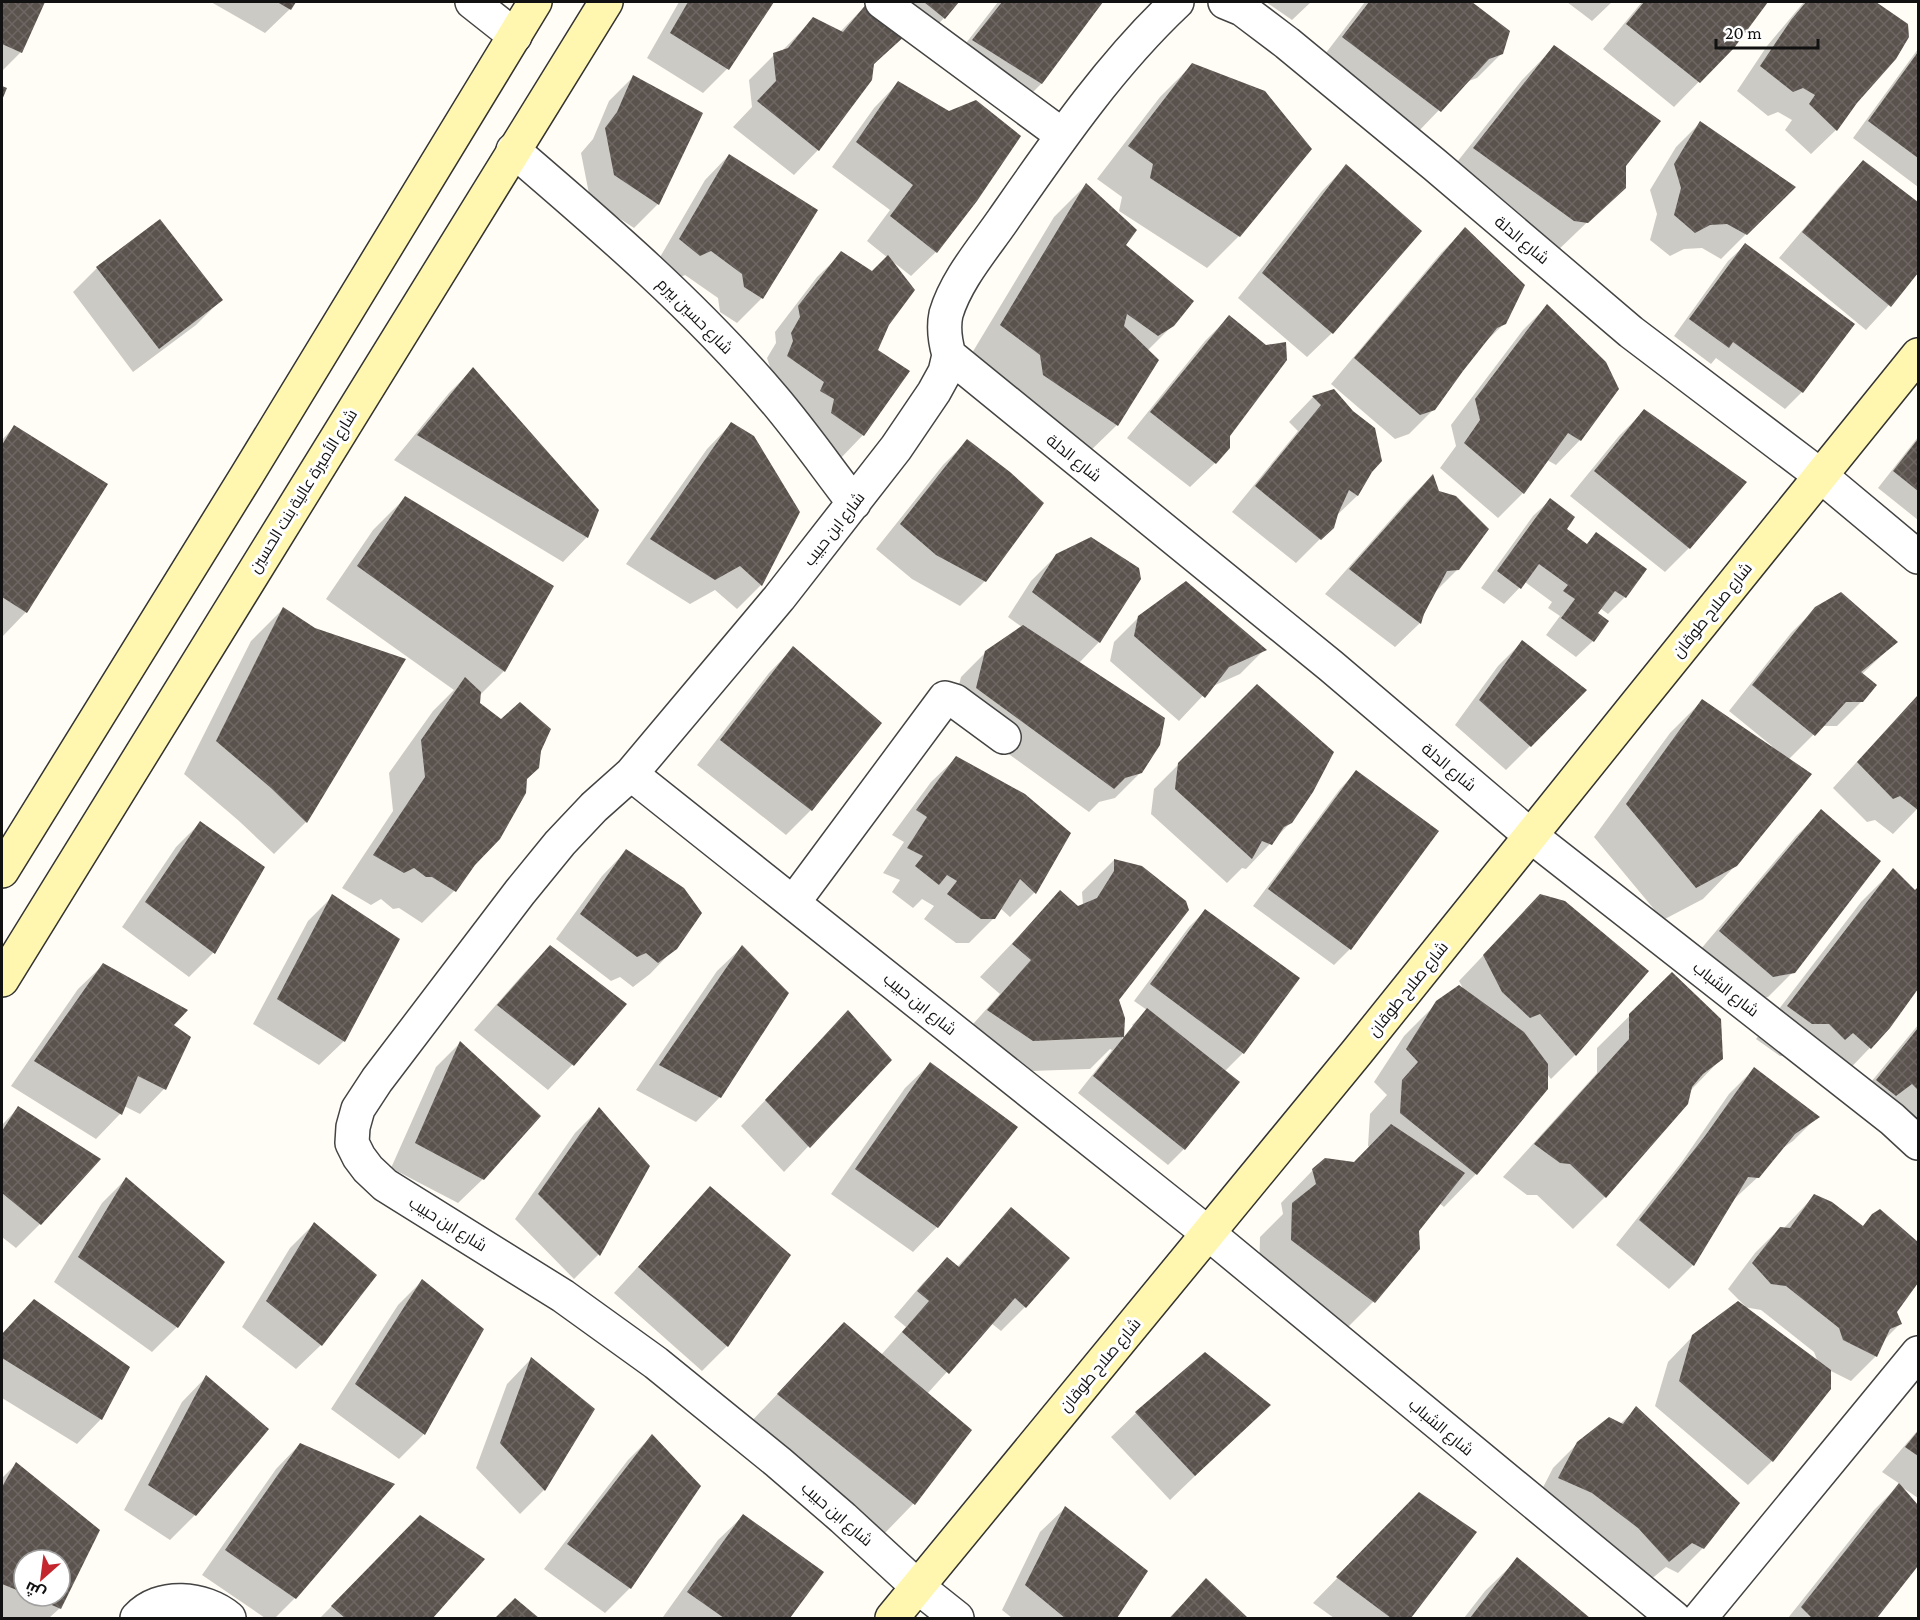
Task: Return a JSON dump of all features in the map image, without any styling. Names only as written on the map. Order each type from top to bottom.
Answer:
[{"type":"main road","points":[[2,872],[535,2]]},
{"type":"main road","name":"شارع الأميرة عالية بنت الحسين","points":[[2,980],[606,2]]},
{"type":"main road","name":"شارع صلاح طوقان","points":[[892,1618],[1209,1234],[1918,355]]},
{"type":"street","points":[[472,2],[515,36]]},
{"type":"street","points":[[882,2],[1062,135]]},
{"type":"street","points":[[949,355],[944,338],[946,315],[960,283],[1062,135],[1149,28],[1177,2]]},
{"type":"street","name":"شارع الدلة","points":[[1225,2],[1242,9],[1306,58],[1631,332],[1821,476],[1918,556]]},
{"type":"street","name":"شارع حسين بيرم","points":[[513,150],[622,244],[727,348],[774,399],[854,503]]},
{"type":"street","name":"شارع الدلة","points":[[949,355],[1331,666],[1531,836]]},
{"type":"street","name":"شارع ابن حبيب","points":[[949,355],[945,372],[934,392],[896,448],[779,598],[631,774],[594,807],[560,843],[420,1021],[358,1108],[352,1143],[368,1169],[386,1185],[563,1296],[656,1363],[835,1511],[918,1587],[957,1618]]},
{"type":"street","points":[[793,903],[945,699],[955,701],[1004,737]]},
{"type":"street","name":"شارع ابن حبيب","points":[[631,774],[1209,1234]]},
{"type":"street","name":"شارع الشباب","points":[[1531,836],[1892,1119],[1918,1143]]},
{"type":"street","name":"شارع الشباب","points":[[1209,1234],[1674,1618]]},
{"type":"street","points":[[1700,1618],[1918,1353]]},
{"type":"street","points":[[136,1618],[145,1609],[168,1601],[194,1602],[229,1618]]},
{"type":"building","points":[[2,2],[45,2],[22,53],[2,44]]},
{"type":"building","points":[[277,2],[296,2],[291,10]]},
{"type":"building","points":[[688,2],[774,2],[729,70],[670,33]]},
{"type":"building","points":[[868,2],[907,34],[874,64],[872,80],[819,151],[757,101],[776,81],[773,53],[788,48],[813,17],[843,32]]},
{"type":"building","points":[[924,2],[959,2],[945,19]]},
{"type":"building","points":[[1002,2],[1103,2],[1042,84],[972,40]]},
{"type":"building","points":[[1369,2],[1472,2],[1510,31],[1503,54],[1489,59],[1441,112],[1342,37]]},
{"type":"building","points":[[1644,2],[1768,2],[1734,48],[1700,83],[1626,24]]},
{"type":"building","points":[[1806,2],[1876,2],[1908,24],[1909,37],[1896,59],[1857,103],[1837,131],[1809,104],[1815,95],[1803,88],[1793,92],[1760,66]]},
{"type":"building","points":[[1554,45],[1661,121],[1626,166],[1626,188],[1588,223],[1574,221],[1473,148]]},
{"type":"building","points":[[1918,52],[1918,158],[1868,121]]},
{"type":"building","points":[[1192,63],[1265,91],[1312,149],[1240,237],[1150,178],[1153,164],[1128,146]]},
{"type":"building","points":[[633,75],[703,113],[659,205],[614,175],[605,128],[617,112]]},
{"type":"building","points":[[898,81],[949,111],[976,100],[1021,136],[977,201],[937,253],[890,216],[913,185],[856,142]]},
{"type":"building","points":[[2,86],[7,88],[2,100]]},
{"type":"building","points":[[1700,121],[1796,187],[1747,235],[1727,224],[1710,225],[1695,233],[1674,215],[1681,188],[1674,164]]},
{"type":"building","points":[[729,154],[818,210],[763,299],[744,287],[742,274],[711,251],[700,256],[679,239]]},
{"type":"building","points":[[1863,160],[1918,202],[1918,273],[1891,307],[1802,232]]},
{"type":"building","points":[[1346,164],[1422,231],[1333,334],[1262,273]]},
{"type":"building","points":[[1086,183],[1137,230],[1126,245],[1194,301],[1174,326],[1158,336],[1127,314],[1124,326],[1159,360],[1118,426],[1043,375],[1040,355],[1000,325]]},
{"type":"building","points":[[160,219],[223,300],[159,349],[96,267]]},
{"type":"building","points":[[1465,227],[1525,285],[1506,324],[1497,328],[1435,410],[1420,415],[1354,358]]},
{"type":"building","points":[[1745,243],[1855,324],[1803,393],[1733,342],[1729,348],[1689,319]]},
{"type":"building","points":[[841,251],[872,271],[888,255],[915,290],[889,325],[878,350],[910,371],[864,436],[831,413],[834,399],[820,391],[824,382],[787,356],[793,341],[791,333],[800,317],[798,306]]},
{"type":"building","points":[[1547,304],[1606,362],[1619,389],[1581,441],[1568,433],[1524,494],[1464,443],[1480,420],[1475,399]]},
{"type":"building","points":[[1229,315],[1266,345],[1286,342],[1287,360],[1230,436],[1230,448],[1216,464],[1150,412]]},
{"type":"building","points":[[473,367],[599,510],[588,538],[417,435]]},
{"type":"building","points":[[1334,389],[1353,411],[1375,428],[1382,461],[1372,472],[1358,496],[1349,490],[1334,528],[1321,540],[1255,486],[1321,405],[1312,396]]},
{"type":"building","points":[[1644,409],[1747,482],[1690,549],[1594,471]]},
{"type":"building","points":[[731,422],[754,436],[800,512],[762,586],[740,566],[715,580],[650,539]]},
{"type":"building","points":[[14,425],[108,484],[27,613],[2,597],[2,445]]},
{"type":"building","points":[[967,439],[1010,472],[1044,503],[986,582],[936,555],[900,524]]},
{"type":"building","points":[[1918,439],[1918,491],[1893,471]]},
{"type":"building","points":[[1433,474],[1439,491],[1456,496],[1489,529],[1459,570],[1447,571],[1421,624],[1349,569]]},
{"type":"building","points":[[405,496],[554,586],[505,672],[357,566]]},
{"type":"building","points":[[1550,498],[1575,517],[1567,529],[1587,544],[1596,532],[1647,569],[1626,598],[1615,591],[1598,613],[1609,621],[1594,642],[1561,618],[1575,599],[1563,591],[1568,585],[1539,564],[1521,589],[1497,571]]},
{"type":"building","points":[[1091,537],[1139,568],[1141,579],[1100,643],[1032,592],[1056,554]]},
{"type":"building","points":[[1186,581],[1267,650],[1229,667],[1205,698],[1134,636],[1138,616]]},
{"type":"building","points":[[1841,592],[1898,642],[1861,672],[1877,685],[1863,702],[1846,702],[1815,736],[1752,685],[1815,607]]},
{"type":"building","points":[[283,607],[315,628],[406,659],[307,823],[271,788],[216,741]]},
{"type":"building","points":[[1023,625],[1165,718],[1160,745],[1142,773],[1125,778],[1114,789],[976,688],[985,651]]},
{"type":"building","points":[[1522,640],[1587,690],[1531,747],[1479,700]]},
{"type":"building","points":[[793,646],[882,723],[812,811],[720,740]]},
{"type":"building","points":[[465,677],[481,692],[480,703],[501,719],[520,702],[551,729],[541,751],[539,768],[527,779],[526,793],[500,839],[475,865],[456,892],[432,877],[426,877],[414,868],[404,873],[373,855],[425,777],[421,740]]},
{"type":"building","points":[[1257,684],[1334,752],[1313,792],[1292,823],[1284,827],[1272,845],[1262,841],[1252,859],[1175,789],[1178,763]]},
{"type":"building","points":[[1918,695],[1918,810],[1900,796],[1893,799],[1857,762]]},
{"type":"building","points":[[1702,699],[1812,774],[1737,866],[1696,888],[1626,804]]},
{"type":"building","points":[[956,756],[1025,794],[1071,833],[1036,894],[1020,879],[995,919],[981,919],[947,894],[957,881],[947,875],[939,885],[915,866],[923,856],[907,848],[927,817],[916,810]]},
{"type":"building","points":[[1356,770],[1439,831],[1351,950],[1268,889]]},
{"type":"building","points":[[1821,809],[1881,861],[1795,973],[1773,977],[1719,931]]},
{"type":"building","points":[[200,821],[265,867],[215,954],[145,902]]},
{"type":"building","points":[[626,849],[684,888],[702,913],[677,949],[658,963],[646,953],[637,957],[580,914]]},
{"type":"building","points":[[1114,859],[1142,866],[1186,901],[1189,910],[1119,1000],[1125,1018],[1124,1037],[1033,1041],[987,1010],[1031,960],[1012,944],[1060,890],[1078,906],[1097,898],[1114,871]]},
{"type":"building","points":[[1893,868],[1915,890],[1918,887],[1918,989],[1890,1028],[1871,1049],[1853,1033],[1845,1040],[1829,1024],[1812,1024],[1787,1006]]},
{"type":"building","points":[[332,894],[400,939],[345,1042],[277,999]]},
{"type":"building","points":[[1540,894],[1565,901],[1649,971],[1576,1056],[1540,1014],[1530,1018],[1502,992],[1483,955]]},
{"type":"building","points":[[1205,909],[1300,978],[1244,1054],[1150,984]]},
{"type":"building","points":[[550,945],[627,1004],[574,1066],[497,1005]]},
{"type":"building","points":[[742,945],[789,993],[721,1098],[659,1065]]},
{"type":"building","points":[[103,963],[188,1010],[174,1025],[191,1037],[166,1090],[138,1076],[122,1115],[34,1061]]},
{"type":"building","points":[[1672,972],[1721,1019],[1723,1059],[1703,1074],[1692,1087],[1688,1104],[1606,1198],[1570,1164],[1560,1163],[1534,1144],[1629,1039],[1629,1014]]},
{"type":"building","points":[[1459,985],[1524,1032],[1548,1064],[1548,1089],[1477,1175],[1400,1113],[1402,1080],[1418,1062],[1406,1049],[1436,1001]]},
{"type":"building","points":[[1147,1008],[1240,1082],[1185,1150],[1093,1076]]},
{"type":"building","points":[[848,1010],[892,1060],[810,1148],[765,1100]]},
{"type":"building","points":[[1918,1028],[1918,1090],[1912,1084],[1896,1096],[1876,1080]]},
{"type":"building","points":[[460,1041],[541,1116],[484,1180],[415,1143]]},
{"type":"building","points":[[930,1062],[1018,1127],[938,1228],[855,1169]]},
{"type":"building","points":[[1754,1067],[1820,1117],[1795,1134],[1759,1178],[1748,1177],[1694,1266],[1639,1220],[1705,1136]]},
{"type":"building","points":[[18,1106],[101,1159],[41,1225],[2,1193],[2,1131]]},
{"type":"building","points":[[599,1107],[650,1166],[600,1256],[538,1194]]},
{"type":"building","points":[[1391,1124],[1465,1173],[1419,1231],[1420,1249],[1375,1303],[1291,1240],[1292,1203],[1316,1184],[1312,1169],[1325,1158],[1354,1162]]},
{"type":"building","points":[[126,1177],[225,1262],[178,1328],[78,1257]]},
{"type":"building","points":[[710,1186],[791,1255],[728,1347],[638,1267]]},
{"type":"building","points":[[1814,1194],[1832,1202],[1863,1226],[1872,1214],[1880,1209],[1918,1242],[1918,1283],[1897,1312],[1902,1324],[1890,1329],[1877,1357],[1843,1340],[1839,1328],[1786,1286],[1771,1284],[1752,1263],[1780,1227],[1790,1228]]},
{"type":"building","points":[[1011,1207],[1070,1258],[1026,1308],[1015,1298],[949,1374],[902,1332],[929,1301],[917,1291],[947,1257],[959,1267]]},
{"type":"building","points":[[314,1222],[377,1275],[322,1346],[266,1301]]},
{"type":"building","points":[[422,1279],[484,1329],[425,1435],[355,1384]]},
{"type":"building","points":[[34,1299],[130,1367],[102,1420],[2,1358],[2,1334]]},
{"type":"building","points":[[1738,1301],[1831,1370],[1831,1389],[1773,1462],[1679,1381],[1692,1335]]},
{"type":"building","points":[[844,1322],[972,1430],[915,1505],[777,1394]]},
{"type":"building","points":[[1205,1352],[1271,1405],[1195,1476],[1135,1412]]},
{"type":"building","points":[[531,1357],[595,1409],[545,1491],[500,1443]]},
{"type":"building","points":[[206,1375],[269,1429],[196,1516],[148,1485]]},
{"type":"building","points":[[1636,1406],[1740,1503],[1704,1549],[1692,1543],[1669,1562],[1638,1528],[1592,1493],[1558,1478],[1577,1442],[1609,1417],[1623,1424]]},
{"type":"building","points":[[1918,1431],[1918,1456],[1905,1447]]},
{"type":"building","points":[[652,1434],[701,1486],[631,1589],[567,1544]]},
{"type":"building","points":[[300,1443],[395,1484],[296,1599],[225,1550]]},
{"type":"building","points":[[16,1462],[100,1530],[72,1587],[72,1548],[12,1548],[12,1588],[2,1584],[2,1487]]},
{"type":"building","points":[[1899,1483],[1918,1505],[1918,1566],[1877,1618],[1812,1618],[1801,1607]]},
{"type":"building","points":[[1419,1492],[1477,1532],[1411,1618],[1391,1618],[1336,1577]]},
{"type":"building","points":[[1065,1506],[1148,1571],[1117,1618],[1065,1618],[1025,1585]]},
{"type":"building","points":[[743,1514],[824,1572],[790,1618],[724,1618],[687,1592]]},
{"type":"building","points":[[420,1515],[485,1559],[433,1618],[345,1618],[331,1606]]},
{"type":"building","points":[[1517,1557],[1590,1618],[1470,1618]]},
{"type":"building","points":[[1206,1578],[1248,1618],[1170,1618]]},
{"type":"building","points":[[515,1598],[539,1618],[495,1618]]}]
